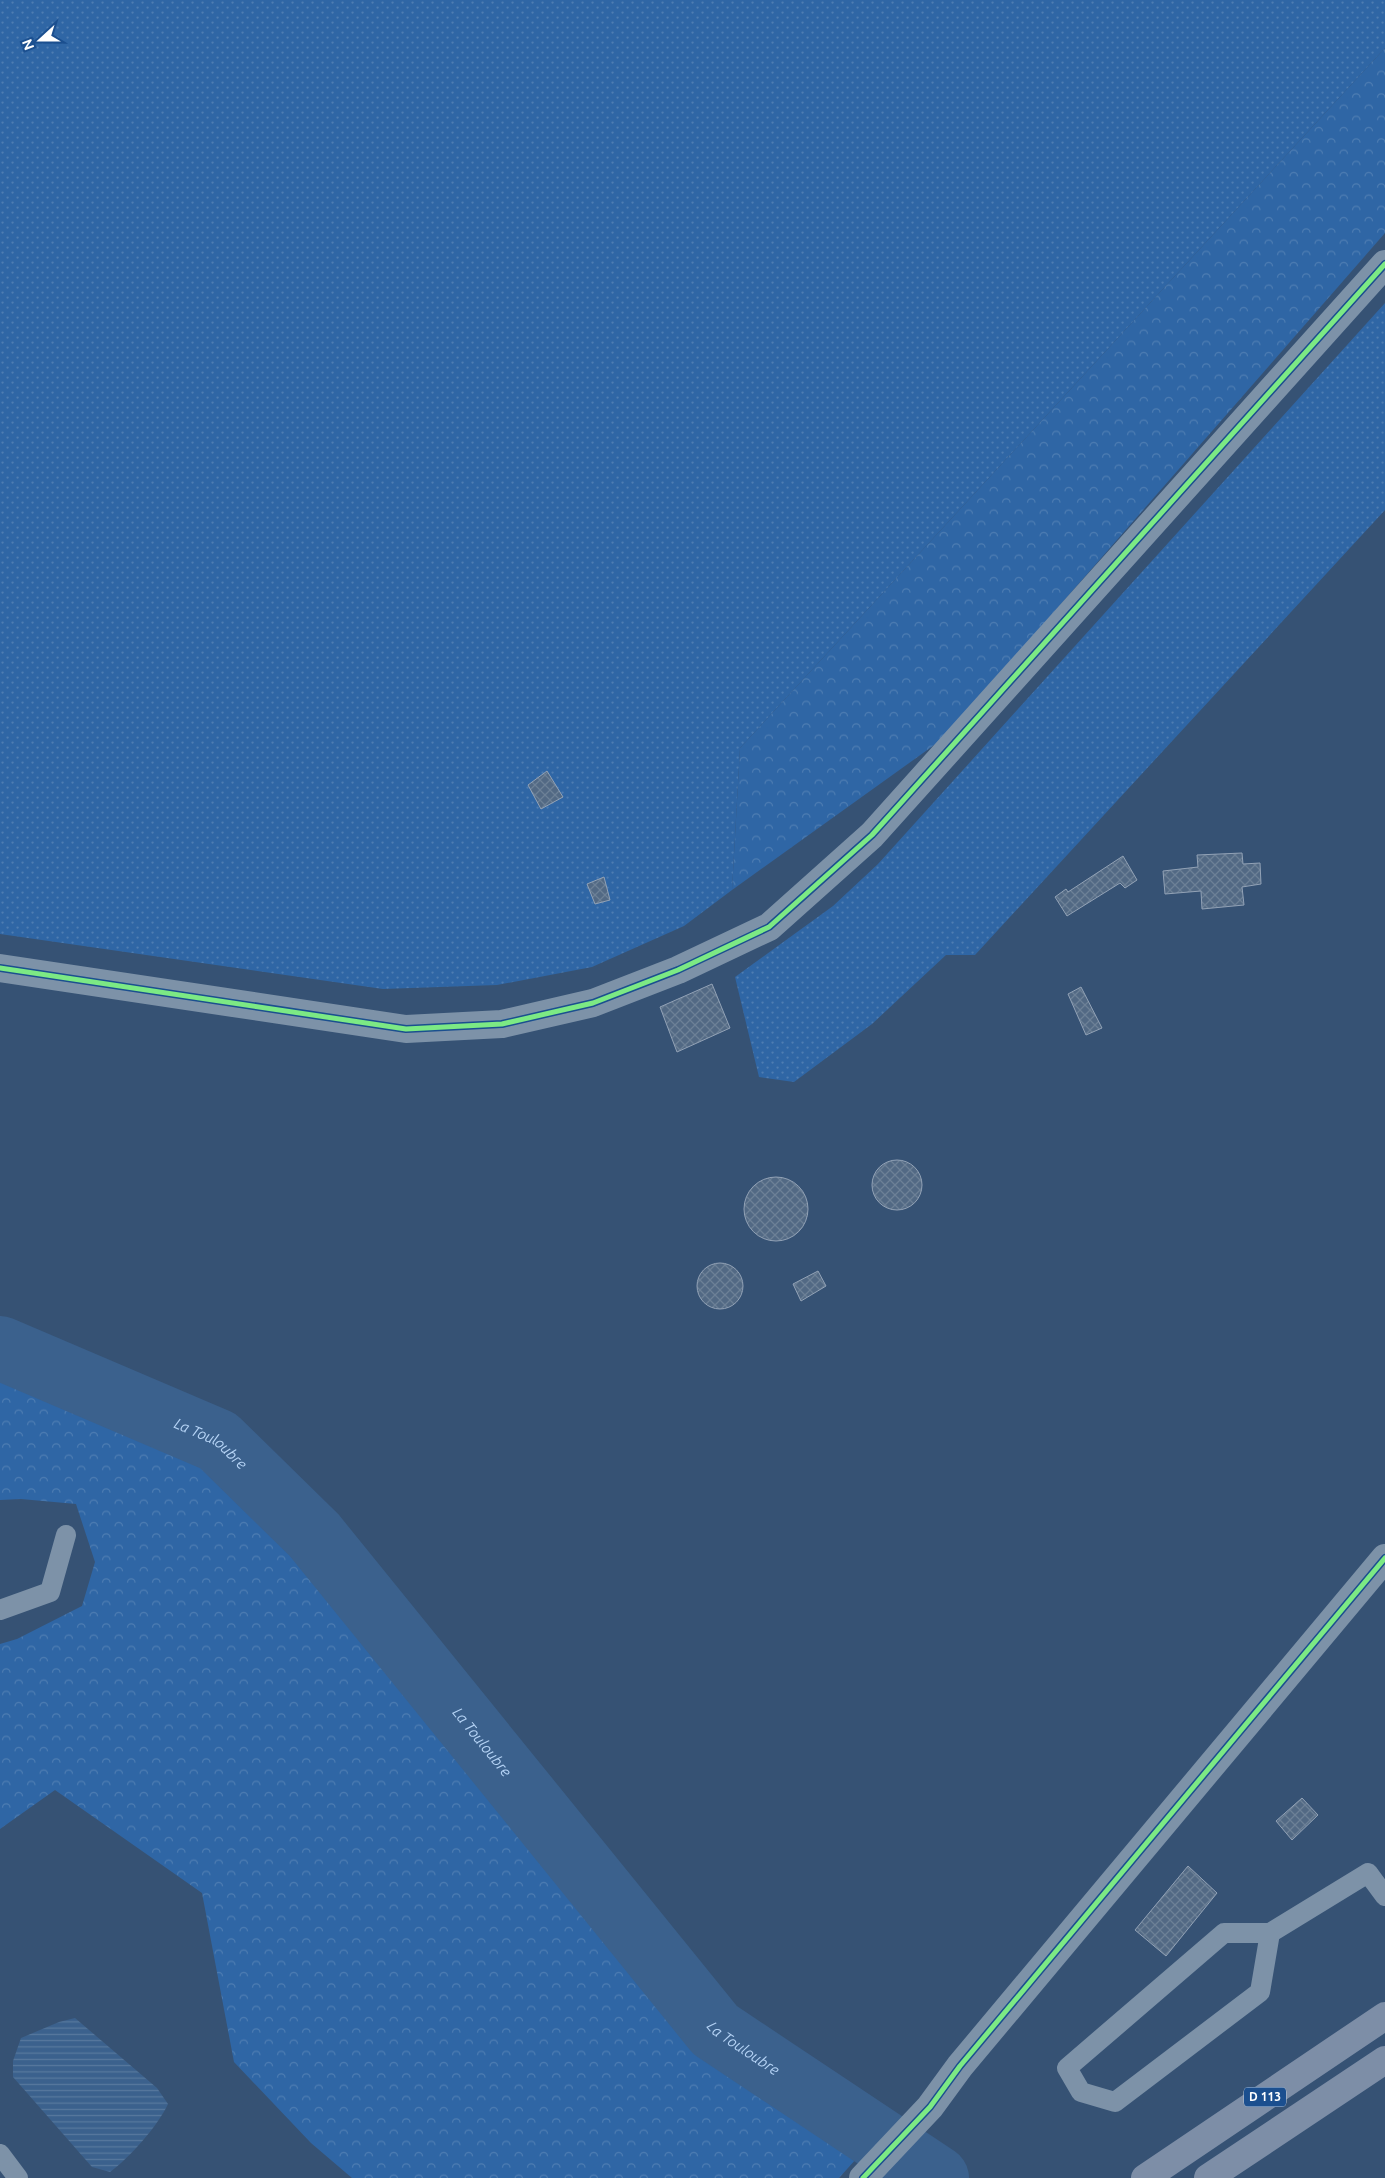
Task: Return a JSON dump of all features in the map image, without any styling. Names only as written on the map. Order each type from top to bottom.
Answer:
[{"type":"main road","name":"D 113","points":[[1145,2178],[1385,2016]]},
{"type":"main road","name":"D 113","points":[[1208,2178],[1385,2060]]},
{"type":"street","points":[[0,968],[416,1029],[502,1024],[593,1003],[678,970],[769,927],[872,835],[1385,264]]},
{"type":"street","points":[[863,2178],[930,2107],[972,2051],[1385,1558]]},
{"type":"lane","points":[[0,1610],[50,1592],[66,1534]]},
{"type":"lane","points":[[1270,1933],[1260,1992],[1115,2102],[1080,2092],[1067,2068],[1224,1933],[1270,1933],[1368,1873],[1385,1896]]},
{"type":"lane","points":[[0,2154],[18,2178]]},
{"type":"green space","points":[[0,0],[1385,0],[1385,48],[740,748],[732,890],[684,926],[592,967],[497,985],[383,989],[0,934]]},
{"type":"green space","points":[[1385,48],[1385,233],[944,738],[732,890],[740,748]]},
{"type":"green space","points":[[1385,303],[1385,510],[975,955],[946,955],[872,1024],[794,1082],[759,1077],[735,977],[833,906],[878,864]]},
{"type":"green space","points":[[0,1362],[137,1433],[226,1474],[310,1563],[460,1736],[539,1854],[644,1975],[708,2060],[865,2149],[839,2178],[352,2178],[311,2143],[234,2062],[202,1893],[55,1790],[0,1829],[0,1644],[17,1639],[82,1606],[95,1562],[76,1504],[21,1499],[0,1500]]},
{"type":"shaded area","points":[[75,2018],[157,2088],[168,2104],[142,2141],[110,2172],[92,2167],[13,2077],[13,2061],[21,2038],[59,2022]]},
{"type":"building","points":[[547,771],[563,797],[541,809],[528,785]]},
{"type":"building","points":[[1242,853],[1243,864],[1260,863],[1261,884],[1242,887],[1244,905],[1202,909],[1201,891],[1165,894],[1163,871],[1198,867],[1197,855]]},
{"type":"building","points":[[1123,856],[1137,880],[1125,888],[1120,883],[1067,916],[1055,897],[1066,889],[1068,892]]},
{"type":"building","points":[[604,877],[610,900],[595,904],[587,884]]},
{"type":"building","points":[[712,984],[730,1028],[677,1052],[660,1007]]},
{"type":"building","points":[[1081,987],[1102,1028],[1086,1035],[1068,994]]},
{"type":"building","points":[[897,1160],[911,1164],[918,1171],[922,1185],[918,1199],[911,1206],[897,1210],[883,1206],[876,1199],[872,1185],[876,1171],[883,1164]]},
{"type":"building","points":[[770,1177],[782,1177],[799,1186],[806,1197],[808,1209],[806,1221],[799,1232],[782,1241],[770,1241],[758,1236],[749,1227],[744,1215],[744,1203],[749,1191],[758,1182]]},
{"type":"building","points":[[715,1263],[725,1263],[739,1273],[743,1286],[739,1299],[733,1305],[725,1309],[715,1309],[701,1299],[697,1291],[697,1281],[707,1267]]},
{"type":"building","points":[[818,1271],[826,1286],[801,1301],[793,1284]]},
{"type":"building","points":[[1302,1798],[1318,1815],[1292,1840],[1276,1821]]},
{"type":"building","points":[[1188,1866],[1217,1893],[1166,1956],[1135,1930]]},
{"type":"waterway","name":"La Touloubre","points":[[0,1348],[218,1441],[314,1535],[715,2030],[937,2178]]},
{"type":"cycle path","points":[[0,968],[406,1029],[502,1024],[593,1003],[678,970],[769,927],[872,835],[1385,264]]},
{"type":"cycle path","points":[[863,2178],[930,2107],[960,2066],[1385,1558]]}]
